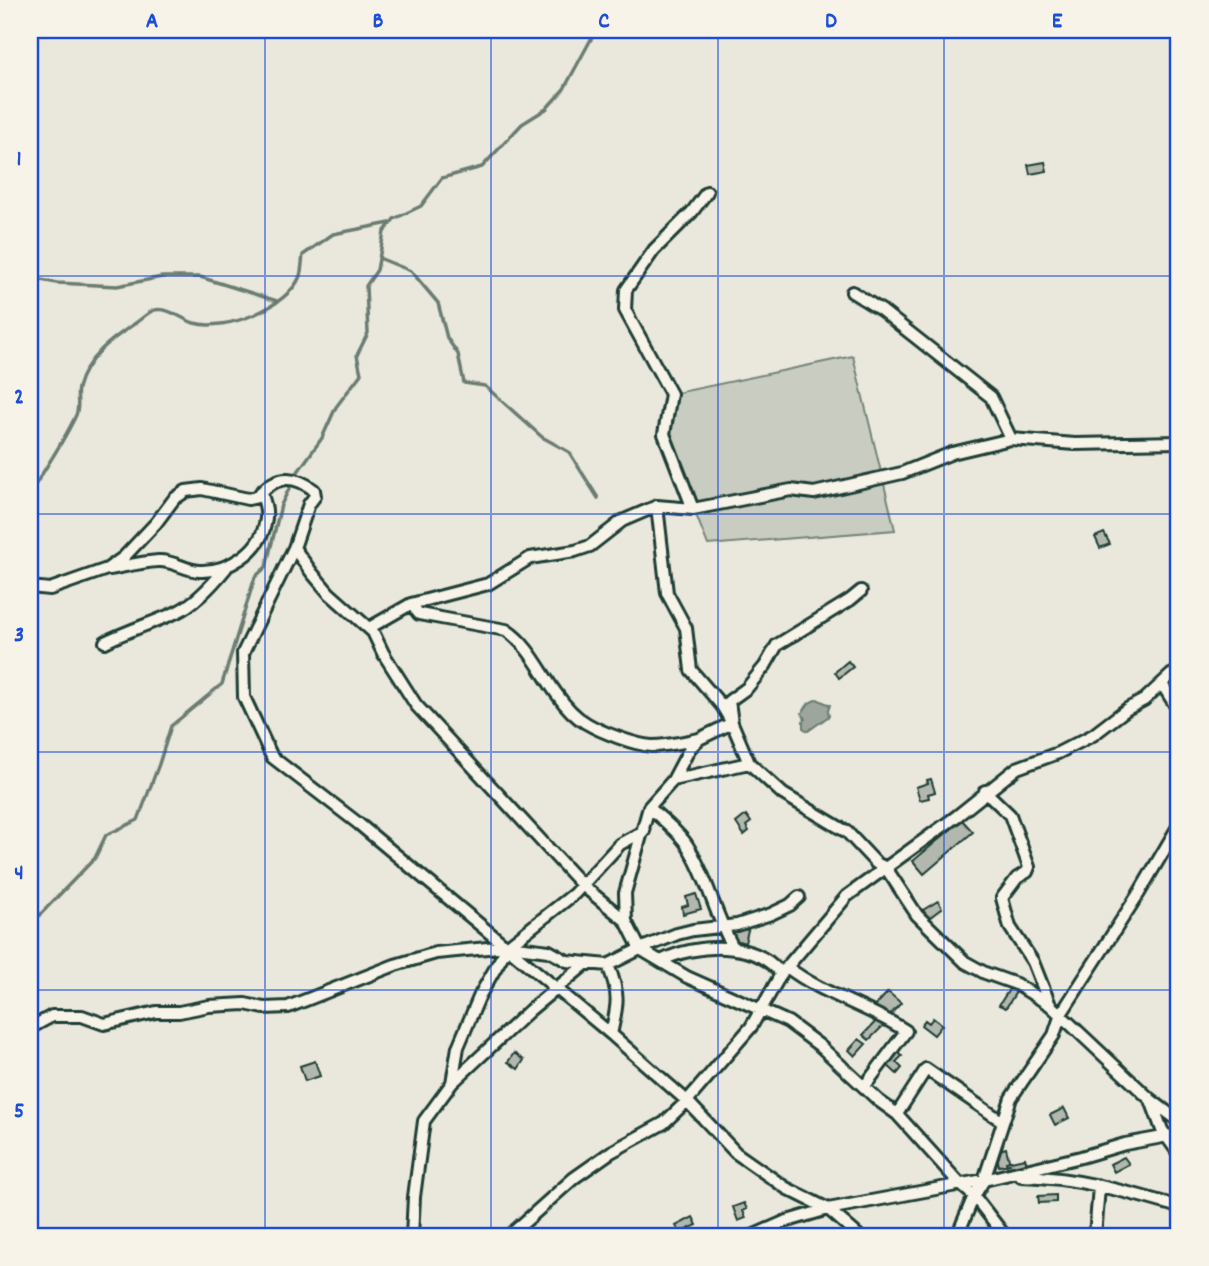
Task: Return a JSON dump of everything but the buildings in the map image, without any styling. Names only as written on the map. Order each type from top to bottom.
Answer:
[{"type":"street","points":[[694,509],[664,434],[671,394],[625,310],[625,290],[654,250],[692,212],[707,192]]},
{"type":"street","points":[[852,292],[881,310],[991,397],[1012,439]]},
{"type":"street","points":[[369,628],[411,604],[488,584],[530,558],[590,546],[621,521],[657,506],[694,509],[791,490],[814,493],[902,472],[952,453],[1012,439],[1075,444],[1179,442]]},
{"type":"street","points":[[107,569],[124,557],[174,499],[186,491],[202,489],[248,499],[257,497],[267,485],[286,478],[305,483],[314,490],[315,496],[309,504],[294,548],[243,653],[244,697],[272,757],[508,946],[687,1101],[736,1153],[786,1188],[828,1209],[859,1236]]},
{"type":"street","points":[[30,587],[50,589],[107,569],[161,560],[197,572],[220,570],[243,557],[261,537],[266,524],[266,507],[261,492]]},
{"type":"street","points":[[657,506],[667,593],[686,628],[691,670],[722,706],[748,763],[783,794],[847,832],[876,863],[886,868],[910,906],[957,955],[973,967],[1031,992],[1050,1005],[1151,1100],[1179,1121]]},
{"type":"street","points":[[294,548],[329,593],[369,628],[416,705],[582,885],[626,921],[640,949],[687,978],[788,1022],[820,1046],[897,1114],[974,1196],[1005,1236]]},
{"type":"street","points":[[105,642],[179,611],[214,583],[230,565]]},
{"type":"street","points":[[732,723],[729,701],[747,688],[765,666],[777,645],[861,591]]},
{"type":"street","points":[[411,604],[419,614],[506,631],[533,657],[556,694],[584,722],[607,733],[648,746],[668,746],[699,739],[732,723]]},
{"type":"street","points":[[509,1236],[575,1178],[611,1152],[664,1123],[687,1101],[751,1027],[784,971],[847,896],[957,816],[1017,768],[1058,753],[1093,734],[1144,700],[1179,671]]},
{"type":"street","points":[[1162,684],[1179,711]]},
{"type":"street","points":[[626,921],[625,893],[649,807],[673,780],[690,748],[699,739]]},
{"type":"street","points":[[673,780],[748,763]]},
{"type":"street","points":[[985,791],[1010,815],[1029,867],[1002,898],[1010,927],[1033,962],[1050,1005]]},
{"type":"street","points":[[649,807],[686,844],[710,892],[721,926],[734,949]]},
{"type":"street","points":[[957,1236],[984,1180],[1011,1098],[1054,1035],[1061,1014],[1179,825]]},
{"type":"street","points":[[452,1083],[458,1047],[480,995],[508,946],[582,885],[620,844],[644,831]]},
{"type":"street","points":[[30,1028],[52,1016],[82,1016],[104,1024],[156,1012],[179,1012],[209,1006],[245,1004],[264,1008],[288,1007],[395,965],[426,956],[508,946],[549,951],[566,961],[608,965],[677,934],[737,925],[771,914],[790,905],[799,897]]},
{"type":"street","points":[[661,961],[700,948],[734,949],[773,964],[860,1005],[906,1031],[864,1087]]},
{"type":"street","points":[[412,1236],[424,1121],[452,1083],[530,1010],[587,963]]},
{"type":"street","points":[[608,965],[618,995],[611,1034]]},
{"type":"street","points":[[897,1114],[926,1069],[1003,1122]]},
{"type":"street","points":[[1151,1100],[1162,1130],[1174,1135]]},
{"type":"street","points":[[1174,1135],[1179,1154]]},
{"type":"street","points":[[752,1236],[784,1222],[828,1209],[984,1180],[1125,1144],[1174,1135]]},
{"type":"street","points":[[1006,1175],[1059,1178],[1141,1195],[1179,1207]]},
{"type":"street","points":[[1095,1236],[1099,1187]]},
{"type":"shaded area","points":[[853,356],[895,530],[708,545],[664,434],[671,394]]},
{"type":"shaded area","points":[[817,699],[830,705],[829,716],[808,731],[803,728],[805,719],[802,713],[809,703]]},
{"type":"waterway","points":[[30,925],[95,858],[106,835],[138,820],[171,726],[222,684],[255,577],[266,567],[281,505],[297,473],[322,438],[336,407],[361,374],[357,355],[368,333],[366,286],[377,270],[384,232],[394,219],[421,206],[442,178],[482,167],[522,124],[546,109],[564,89],[596,30]]},
{"type":"waterway","points":[[30,493],[76,415],[78,388],[87,367],[118,335],[154,310],[165,310],[194,323],[207,325],[222,324],[255,314],[283,298],[300,276],[303,255],[333,234],[390,223]]},
{"type":"waterway","points":[[379,258],[411,271],[438,303],[447,338],[458,354],[464,383],[485,386],[542,437],[569,452],[598,498]]},
{"type":"waterway","points":[[30,278],[57,283],[117,286],[162,277],[200,277],[277,301]]}]
